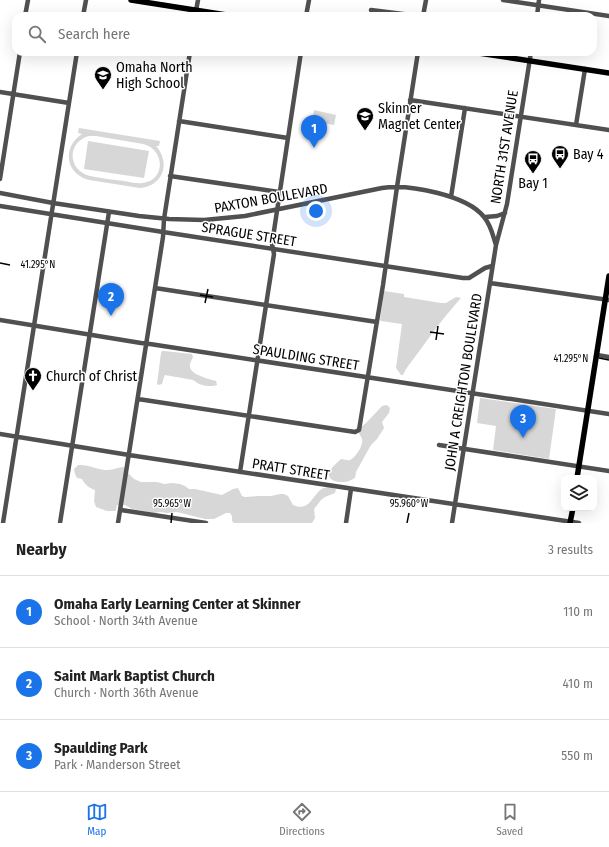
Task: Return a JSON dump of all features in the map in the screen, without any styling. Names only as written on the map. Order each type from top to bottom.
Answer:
[{"type":"main road","points":[[131,0],[192,12]]},
{"type":"main road","points":[[498,56],[609,73]]},
{"type":"main road","points":[[578,475],[607,300],[609,276]]},
{"type":"main road","points":[[570,522],[572,511]]},
{"type":"street","points":[[26,12],[28,0]]},
{"type":"street","points":[[84,12],[86,0]]},
{"type":"street","points":[[196,12],[198,0]]},
{"type":"street","points":[[307,12],[309,0]]},
{"type":"street","points":[[424,12],[426,0]]},
{"type":"street","points":[[503,0],[581,12]]},
{"type":"street","points":[[537,12],[539,0]]},
{"type":"street","points":[[371,10],[387,12]]},
{"type":"street","points":[[597,14],[609,16]]},
{"type":"street","points":[[0,179],[19,56]]},
{"type":"street","points":[[3,523],[76,56]]},
{"type":"street","points":[[118,523],[189,56]]},
{"type":"street","points":[[240,472],[274,254],[272,244],[300,56]]},
{"type":"street","points":[[138,399],[356,432],[359,430],[417,56]]},
{"type":"street","name":"NORTH 31ST AVENUE","points":[[496,245],[505,213],[531,56]]},
{"type":"street","points":[[576,125],[585,69]]},
{"type":"street","points":[[0,92],[69,103]]},
{"type":"street","points":[[410,100],[609,130]]},
{"type":"street","points":[[451,197],[465,108]]},
{"type":"street","points":[[179,121],[288,138]]},
{"type":"street","points":[[170,176],[279,192]]},
{"type":"street","name":"PAXTON BOULEVARD","points":[[0,194],[109,212],[164,219],[218,220],[277,210],[374,190],[397,187],[451,197],[469,205],[485,217]]},
{"type":"street","name":"SPRAGUE STREET","points":[[0,206],[107,224],[463,278],[469,278],[485,268],[492,266]]},
{"type":"street","points":[[60,523],[109,212]]},
{"type":"street","points":[[496,245],[485,217],[505,213]]},
{"type":"street","name":"JOHN A CREIGHTON BOULEVARD","points":[[452,523],[496,245]]},
{"type":"street","points":[[490,283],[607,300]]},
{"type":"street","points":[[155,288],[377,322]]},
{"type":"street","name":"SPAULDING STREET","points":[[0,320],[146,344],[609,414]]},
{"type":"street","points":[[597,355],[609,357]]},
{"type":"street","name":"PRATT STREET","points":[[0,434],[579,523]]},
{"type":"street","points":[[439,445],[609,471]]},
{"type":"street","points":[[346,523],[352,489]]},
{"type":"street","points":[[120,510],[206,523]]},
{"type":"shaded area","points":[[314,110],[336,115],[334,125],[312,121]]},
{"type":"shaded area","points":[[79,128],[160,141],[159,146],[156,146],[163,159],[164,166],[162,173],[154,183],[140,188],[89,180],[81,177],[75,172],[69,160],[71,146],[82,134],[78,133]],"holes":[[[89,136],[143,144],[150,147],[156,152],[159,158],[159,171],[156,176],[151,181],[138,183],[90,176],[82,173],[74,162],[74,150],[82,139]]]},
{"type":"shaded area","points":[[88,141],[149,151],[144,178],[84,169]]},
{"type":"shaded area","points":[[384,291],[404,294],[404,297],[441,303],[446,303],[456,297],[461,298],[446,315],[403,375],[401,375],[396,368],[402,324],[380,320]]},
{"type":"shaded area","points":[[162,351],[192,354],[193,357],[190,363],[191,370],[201,376],[216,381],[217,385],[203,385],[193,380],[165,375],[162,384],[158,385]]},
{"type":"shaded area","points":[[480,398],[556,409],[549,459],[493,450],[496,426],[477,423]]},
{"type":"shaded area","points":[[387,405],[390,408],[389,413],[382,422],[384,428],[371,445],[356,472],[355,478],[343,482],[332,480],[329,475],[334,466],[341,459],[352,459],[359,451],[362,445],[362,438],[359,433],[360,428],[382,406]]},
{"type":"shaded area","points":[[78,465],[108,470],[124,467],[134,479],[141,482],[180,484],[189,489],[222,495],[238,488],[242,496],[245,497],[284,494],[288,496],[293,505],[300,507],[310,502],[322,489],[328,487],[336,489],[335,493],[321,500],[314,509],[315,518],[312,523],[234,523],[230,513],[226,513],[214,519],[205,519],[177,512],[154,513],[132,509],[125,505],[117,505],[115,511],[107,511],[96,507],[94,501],[95,490],[87,486],[82,479],[77,478],[75,474],[74,469]]},
{"type":"place","name":"Omaha North High School","points":[[103,90]]},
{"type":"place","name":"Skinner Magnet Center","points":[[365,131]]},
{"type":"place","name":"Omaha Early Learning Center at Skinner","points":[[314,148]]},
{"type":"place","name":"Bay 4","points":[[560,169]]},
{"type":"place","name":"Bay 1","points":[[533,174]]},
{"type":"place","name":"Saint Mark Baptist Church","points":[[111,316]]},
{"type":"place","name":"Church of Christ","points":[[33,391]]},
{"type":"place","name":"Spaulding Park","points":[[523,438]]}]
